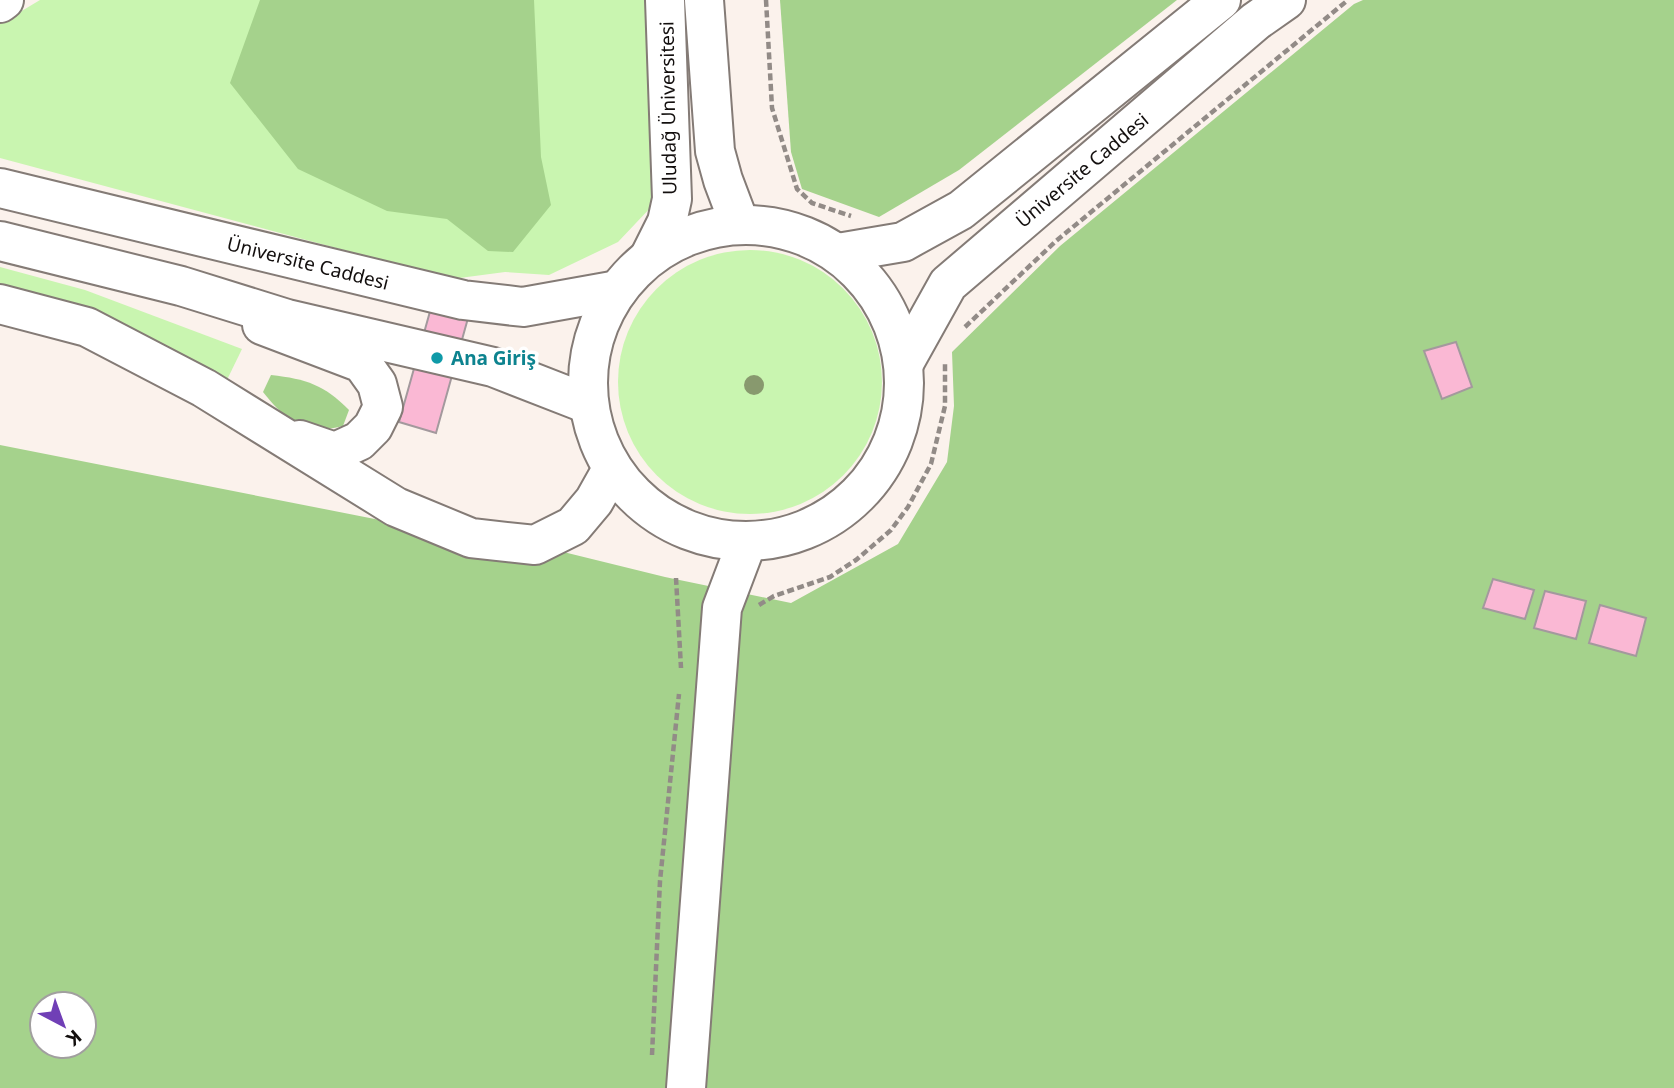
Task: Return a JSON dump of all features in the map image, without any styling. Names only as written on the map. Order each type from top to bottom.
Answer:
[{"type":"main road","name":"Uludağ Üniversitesi","points":[[651,254],[667,222],[672,199],[665,0]]},
{"type":"main road","name":"Uludağ Üniversitesi","points":[[704,0],[715,151],[740,225]]},
{"type":"main road","points":[[838,253],[903,242],[961,210],[1221,0]]},
{"type":"main road","name":"Üniversite Caddesi","points":[[904,363],[948,284],[1256,22],[1286,0]]},
{"type":"main road","name":"Üniversite Caddesi","points":[[0,188],[463,300],[523,307],[618,290]]},
{"type":"main road","points":[[740,225],[792,231],[838,253],[870,283],[882,302],[893,321],[904,363],[901,417],[882,467],[846,507],[799,533],[747,542],[694,534],[647,508],[611,469],[597,438],[589,404],[588,364],[598,325],[618,290],[651,254],[689,235],[740,225]]},
{"type":"main road","points":[[0,241],[181,286],[287,319],[493,367],[589,404]]},
{"type":"main road","points":[[181,286],[249,319],[362,363],[377,384],[383,407],[373,427],[359,442],[335,452],[272,430]]},
{"type":"main road","points":[[0,304],[87,327],[204,388],[396,507],[471,538],[534,545],[573,526],[594,501],[611,469]]},
{"type":"main road","points":[[686,1088],[722,608],[747,542]]},
{"type":"path","points":[[766,0],[772,108],[797,189],[812,203],[856,218]]},
{"type":"path","points":[[955,337],[1056,241],[1348,0]]},
{"type":"path","points":[[755,612],[758,606],[774,596],[830,577],[856,560],[891,530],[908,507],[931,464],[945,406],[945,358]]},
{"type":"path","points":[[676,578],[681,671]]},
{"type":"path","points":[[651,1060],[660,881],[680,684]]},
{"type":"green space","points":[[40,0],[653,0],[653,205],[618,242],[549,275],[505,272],[452,279],[0,158],[0,24]]},
{"type":"green space","points":[[260,0],[534,0],[541,157],[551,205],[513,252],[488,251],[447,219],[387,211],[298,169],[230,83]]},
{"type":"green space","points":[[780,0],[1177,0],[959,170],[879,217],[802,189],[791,152]]},
{"type":"green space","points":[[1363,0],[1674,0],[1674,1088],[0,1088],[0,445],[471,538],[535,545],[665,577],[791,603],[898,544],[947,462],[954,406],[952,352],[1060,246],[1354,4]]},
{"type":"green space","points":[[750,250],[776,253],[800,260],[834,280],[852,298],[872,332],[879,356],[882,382],[879,408],[872,432],[852,466],[834,484],[800,504],[776,511],[750,514],[724,511],[700,504],[666,484],[648,466],[628,432],[621,408],[618,382],[621,356],[628,332],[648,298],[666,280],[700,260],[724,253]]},
{"type":"green space","points":[[0,267],[85,290],[242,349],[224,386],[0,295]]},
{"type":"green space","points":[[271,375],[305,381],[323,389],[349,410],[343,426],[318,429],[288,418],[263,392]]},
{"type":"building","name":"Ana Giriş","points":[[438,283],[475,293],[436,433],[399,422]]},
{"type":"building","points":[[1456,342],[1472,387],[1442,399],[1424,351]]},
{"type":"building","points":[[1493,579],[1534,590],[1525,619],[1483,608]]},
{"type":"building","points":[[1545,591],[1586,601],[1576,639],[1534,628]]},
{"type":"building","points":[[1600,605],[1646,618],[1636,656],[1589,643]]},
{"type":"place","name":"Ana Giriş","points":[[437,358]]}]
